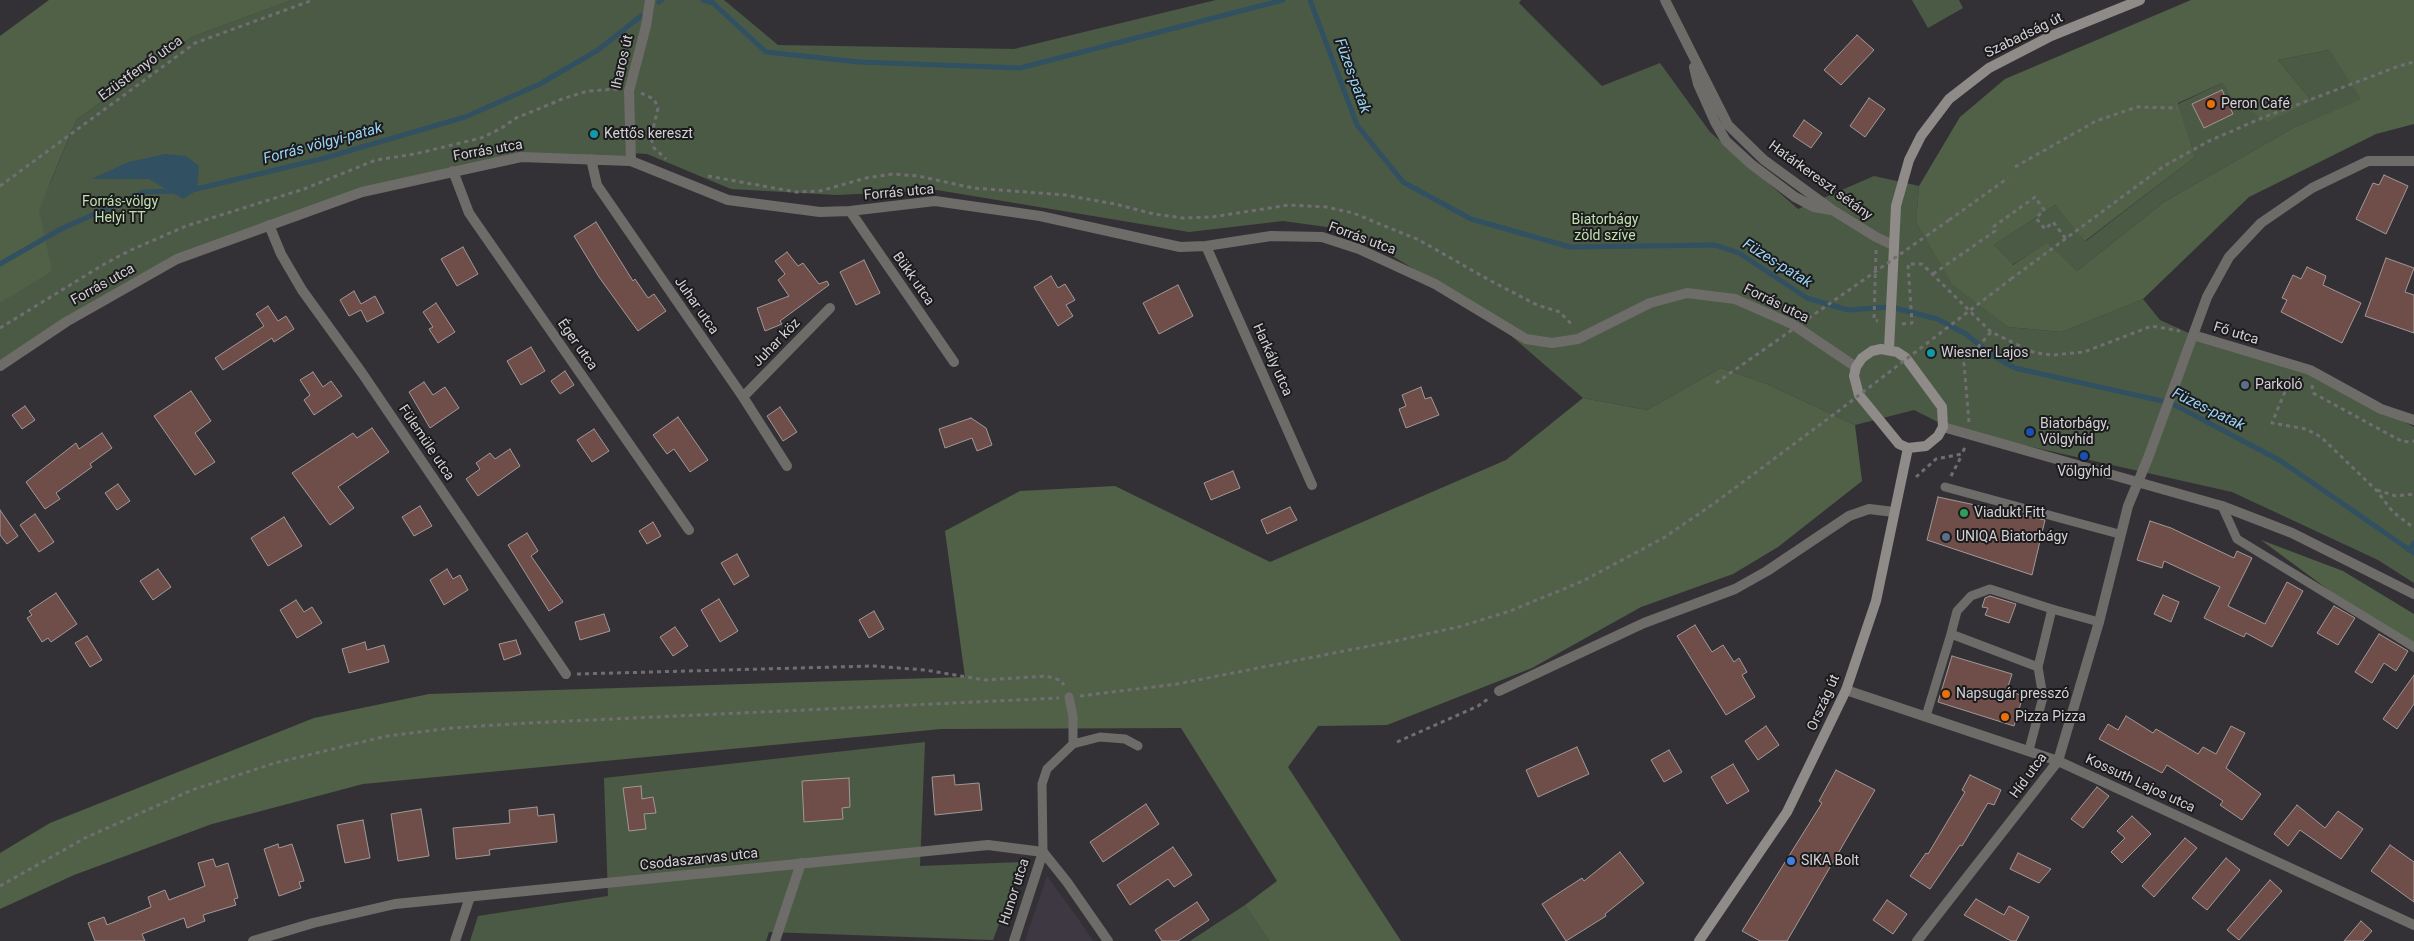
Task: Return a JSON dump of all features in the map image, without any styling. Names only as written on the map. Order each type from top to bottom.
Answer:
[{"type":"main road","name":"Szabadság út","points":[[1889,349],[1896,206],[1909,160],[1921,136],[1949,99],[1989,68],[2052,36],[2140,0]]},
{"type":"main road","points":[[1889,349],[1906,358],[1938,400],[1944,415],[1943,427],[1938,436],[1926,446],[1908,448],[1893,440],[1859,395],[1854,376],[1856,367],[1862,358],[1872,351],[1889,349]]},
{"type":"main road","name":"Ország út","points":[[1699,941],[1787,812],[1846,690],[1876,601],[1908,448]]},
{"type":"street","name":"Iharos út","points":[[631,161],[629,90],[646,26],[650,0]]},
{"type":"street","name":"Határkereszt sétány","points":[[1665,0],[1728,125],[1764,160],[1834,211],[1876,237],[1893,245]]},
{"type":"street","name":"Forrás utca","points":[[0,366],[66,322],[177,259],[362,192],[521,157],[631,161],[728,200],[820,212],[850,211],[935,201],[1040,216],[1180,246],[1206,246],[1271,236],[1322,237],[1359,249],[1436,284],[1526,339],[1552,343],[1578,339],[1650,303],[1687,293],[1736,299],[1792,324],[1856,367]]},
{"type":"street","name":"Juhar utca","points":[[591,159],[597,186],[743,398],[787,466]]},
{"type":"street","points":[[2193,335],[2207,297],[2229,257],[2261,223],[2312,188],[2368,161],[2414,161]]},
{"type":"street","name":"Éger utca","points":[[453,171],[469,212],[688,530]]},
{"type":"street","name":"Bükk utca","points":[[850,211],[954,362]]},
{"type":"street","name":"Fülemüle utca","points":[[269,225],[281,254],[302,290],[566,674]]},
{"type":"street","name":"Harkály utca","points":[[1206,246],[1312,485]]},
{"type":"street","name":"Juhar köz","points":[[743,398],[830,308]]},
{"type":"street","name":"Fő utca","points":[[2138,482],[2193,335],[2310,370],[2381,409],[2414,420]]},
{"type":"street","points":[[1943,427],[2222,506],[2292,533],[2414,594]]},
{"type":"street","name":"Híd utca","points":[[1917,941],[2058,761],[2099,622],[2119,534],[2138,482]]},
{"type":"street","points":[[1499,691],[1644,623],[1735,590],[1849,516],[1869,510],[1894,512]]},
{"type":"street","name":"Kossuth Lajos utca","points":[[1846,690],[2058,761],[2414,925]]},
{"type":"street","name":"Csodaszarvas utca","points":[[253,941],[313,923],[395,904],[988,845],[1043,852]]},
{"type":"street","points":[[1043,852],[1067,882],[1108,941]]},
{"type":"street","name":"Hunor utca","points":[[1014,941],[1043,852]]},
{"type":"street","points":[[775,941],[802,863]]},
{"type":"street","points":[[455,941],[470,897]]},
{"type":"lane","points":[[1945,487],[2119,534]]},
{"type":"lane","points":[[2222,506],[2237,540],[2414,647]]},
{"type":"lane","points":[[1926,716],[1957,611],[1971,596],[1990,589],[2099,622]]},
{"type":"lane","points":[[2029,750],[2043,697],[2038,667],[2052,609]]},
{"type":"lane","points":[[1951,634],[2038,667]]},
{"type":"lane","points":[[1069,697],[1073,717],[1072,744]]},
{"type":"lane","points":[[1043,852],[1043,776],[1046,769],[1072,744],[1100,737],[1125,739],[1138,746]]},
{"type":"path","name":"Ezüstfenyő utca","points":[[0,186],[195,43],[313,0]]},
{"type":"path","points":[[0,886],[85,838],[192,790],[275,763],[387,736],[452,728],[527,723],[1069,697],[1177,684],[1400,640],[1462,626],[1510,611],[1582,581],[1665,537],[1794,444],[2056,245],[2164,166],[2209,141],[2262,118],[2414,62]]},
{"type":"path","points":[[0,328],[106,263],[130,250],[186,226],[304,189],[376,160],[415,154],[481,138],[500,129],[516,118],[565,98],[588,91],[610,88],[629,90],[641,92],[654,100],[658,108],[658,116],[651,132],[654,148],[670,161]]},
{"type":"path","points":[[2015,167],[2096,121],[2137,107],[2177,108]]},
{"type":"path","points":[[700,174],[796,192],[820,191],[866,178],[892,174],[918,176],[973,188],[1066,195],[1182,218],[1212,217],[1289,206],[1326,207],[1353,213],[1419,240],[1491,282],[1537,305],[1560,312],[1573,325],[1578,339]]},
{"type":"path","points":[[1716,383],[2008,178]]},
{"type":"path","points":[[1933,274],[1995,231],[1993,227],[2034,197],[2044,210],[2036,218],[2045,228],[2053,222],[2066,239]]},
{"type":"path","points":[[1876,237],[1874,320],[1912,323],[1908,264],[1922,264],[1991,332],[2035,353],[2054,355],[2084,352],[2118,341],[2136,331],[2152,326],[2165,327],[2193,335]]},
{"type":"path","points":[[1964,363],[1991,332]]},
{"type":"path","points":[[2296,366],[2272,423],[2306,429],[2321,437],[2376,490],[2393,512],[2414,528]]},
{"type":"path","points":[[2310,370],[2313,394],[2403,442],[2414,441]]},
{"type":"path","points":[[1945,487],[1962,454]]},
{"type":"path","points":[[2376,490],[2396,496],[2414,494]]},
{"type":"path","points":[[566,674],[873,666],[925,670],[985,680],[1046,676],[1060,680],[1066,688],[1069,697]]},
{"type":"path","points":[[1397,742],[1478,706],[1499,691]]},
{"type":"shaded area","points":[[1047,876],[1081,923],[1093,941],[1025,941]]},
{"type":"green space","points":[[49,0],[292,0],[192,37],[76,120],[39,210],[52,271],[0,303],[0,36]]},
{"type":"green space","name":"Biatorbágy zöld szíve","points":[[292,0],[724,0],[778,45],[1014,49],[1216,0],[1521,0],[1519,3],[1602,86],[1660,63],[1710,132],[1798,209],[1874,176],[1919,186],[1916,222],[1952,283],[2008,327],[2062,332],[2143,299],[2160,320],[2193,335],[2310,370],[2414,427],[2414,583],[2378,560],[2232,492],[1952,429],[1914,410],[1855,425],[1767,384],[1721,368],[1647,410],[1583,398],[1479,308],[1349,230],[1283,221],[1189,232],[937,190],[837,195],[731,189],[647,154],[631,153],[631,161],[521,157],[362,192],[177,259],[0,366],[0,235],[50,184],[76,120],[192,37]]},
{"type":"green space","points":[[1912,0],[1959,0],[1963,8],[1928,28]]},
{"type":"green space","points":[[2191,0],[2414,0],[2414,124],[2376,134],[2249,197],[2143,299],[2062,332],[2008,327],[1952,284],[1916,222],[1919,186],[1960,117],[2005,79]],"holes":[[[2329,50],[2361,99],[2293,128],[2164,202],[2077,271],[2047,243],[2013,265],[1994,245],[2055,205],[2085,241],[2195,157],[2178,103],[2222,83],[2230,96],[2267,122],[2312,101],[2278,60]]]},
{"type":"green space","points":[[2329,50],[2362,99],[2293,128],[2164,202],[2077,271],[2047,244],[2012,265],[1994,245],[2055,205],[2086,241],[2195,157],[2178,104],[2222,83],[2230,96],[2312,101],[2278,60]]},
{"type":"green space","points":[[1721,368],[1767,384],[1855,425],[1862,481],[1778,547],[1733,574],[1641,607],[1532,668],[1387,725],[1318,726],[1288,767],[1401,941],[1269,941],[1245,905],[1277,881],[1181,728],[941,729],[363,784],[212,824],[74,875],[0,909],[0,853],[50,823],[314,718],[429,694],[965,677],[945,531],[1020,491],[1115,486],[1270,562],[1506,460],[1583,398],[1647,410]]},
{"type":"green space","points":[[2261,540],[2343,571],[2414,614],[2414,653]]},
{"type":"green space","points":[[925,742],[920,866],[1022,862],[993,940],[769,932],[766,941],[470,941],[478,916],[608,896],[604,778]]},
{"type":"green space","points":[[1245,905],[1269,941],[1190,941]]},
{"type":"water","points":[[165,154],[186,156],[199,166],[197,190],[183,199],[149,179],[91,179],[129,162]]},
{"type":"building","points":[[1857,35],[1874,50],[1841,85],[1824,70]]},
{"type":"building","name":"Peron Café","points":[[2222,90],[2233,114],[2204,128],[2192,104]]},
{"type":"building","points":[[1869,98],[1885,109],[1865,137],[1850,126]]},
{"type":"building","points":[[1804,120],[1822,133],[1811,148],[1793,136]]},
{"type":"building","points":[[2384,175],[2408,186],[2386,234],[2356,219],[2373,183],[2379,185]]},
{"type":"building","points":[[596,222],[633,281],[635,279],[648,298],[654,294],[666,311],[638,331],[599,277],[574,236]]},
{"type":"building","points":[[463,247],[478,274],[457,286],[441,259]]},
{"type":"building","points":[[787,252],[798,266],[803,263],[819,284],[827,281],[829,285],[780,321],[782,324],[765,331],[757,308],[789,296],[778,280],[785,274],[775,261]]},
{"type":"building","points":[[2386,258],[2414,268],[2405,292],[2414,295],[2414,333],[2365,316]]},
{"type":"building","points":[[864,260],[880,293],[856,305],[840,272]]},
{"type":"building","points":[[2307,267],[2326,276],[2323,285],[2361,303],[2342,343],[2281,312],[2287,300],[2282,298],[2293,275],[2301,279]]},
{"type":"building","points":[[1051,276],[1058,288],[1065,284],[1075,300],[1066,305],[1073,316],[1058,326],[1034,287]]},
{"type":"building","points":[[1178,285],[1193,316],[1159,334],[1143,303]]},
{"type":"building","points":[[354,291],[361,304],[375,296],[384,313],[367,322],[361,310],[349,316],[340,300]]},
{"type":"building","points":[[436,303],[455,332],[438,343],[429,329],[433,327],[423,312]]},
{"type":"building","points":[[268,306],[278,321],[286,316],[294,329],[274,342],[272,338],[223,370],[215,358],[264,326],[256,314]]},
{"type":"building","points":[[531,347],[545,371],[521,385],[507,361]]},
{"type":"building","points":[[565,371],[574,385],[560,394],[551,381]]},
{"type":"building","points":[[313,372],[323,387],[331,381],[342,396],[314,415],[304,400],[310,395],[300,380]]},
{"type":"building","points":[[424,382],[433,395],[445,387],[459,408],[430,428],[409,392]]},
{"type":"building","points":[[1421,387],[1425,399],[1431,397],[1439,415],[1406,428],[1399,409],[1406,406],[1402,395]]},
{"type":"building","points":[[191,391],[211,421],[195,433],[215,462],[195,475],[154,416]]},
{"type":"building","points":[[25,406],[35,420],[22,429],[12,415]]},
{"type":"building","points":[[780,407],[797,432],[783,441],[767,416]]},
{"type":"building","points":[[678,417],[708,460],[690,472],[674,449],[667,454],[653,435]]},
{"type":"building","points":[[971,418],[986,428],[992,445],[977,451],[972,438],[945,448],[939,429]]},
{"type":"building","points":[[372,428],[389,452],[338,487],[354,508],[330,525],[292,473],[353,433],[357,438]]},
{"type":"building","points":[[594,429],[609,451],[592,462],[577,440]]},
{"type":"building","points":[[102,433],[112,448],[90,464],[92,467],[56,493],[60,499],[45,509],[26,482],[76,443],[79,449]]},
{"type":"building","points":[[510,449],[520,466],[478,496],[466,479],[480,469],[476,463],[490,453],[495,459]]},
{"type":"building","points":[[1233,471],[1240,488],[1211,500],[1204,483]]},
{"type":"building","points":[[118,484],[130,501],[117,510],[105,493]]},
{"type":"building","points":[[1938,497],[2045,520],[2032,575],[1927,540]]},
{"type":"building","points":[[420,506],[432,526],[414,536],[402,517]]},
{"type":"building","points":[[1290,507],[1297,520],[1267,534],[1261,520]]},
{"type":"building","points":[[0,510],[18,536],[7,544],[0,535]]},
{"type":"building","points":[[35,514],[54,542],[39,552],[20,525]]},
{"type":"building","points":[[284,517],[302,546],[268,566],[251,538]]},
{"type":"building","points":[[2150,521],[2171,528],[2234,558],[2237,551],[2252,558],[2228,606],[2265,624],[2287,582],[2303,591],[2272,647],[2246,633],[2244,637],[2204,618],[2220,587],[2164,561],[2162,568],[2137,560]]},
{"type":"building","points":[[653,522],[661,536],[647,544],[639,531]]},
{"type":"building","points":[[527,533],[538,551],[531,556],[563,602],[549,611],[508,545]]},
{"type":"building","points":[[737,554],[749,576],[734,585],[721,563]]},
{"type":"building","points":[[158,569],[171,587],[153,600],[140,581]]},
{"type":"building","points":[[447,569],[453,579],[460,575],[468,590],[444,605],[430,580]]},
{"type":"building","points":[[56,593],[77,624],[51,642],[48,638],[42,642],[27,618],[32,615],[29,611]]},
{"type":"building","points":[[2163,595],[2179,602],[2171,622],[2154,614]]},
{"type":"building","points":[[1990,596],[2016,604],[2009,623],[1985,615],[1988,608],[1982,607],[1985,598]]},
{"type":"building","points":[[719,599],[738,631],[720,642],[701,610]]},
{"type":"building","points":[[296,600],[304,612],[312,607],[322,623],[297,638],[280,610]]},
{"type":"building","points":[[2334,606],[2355,618],[2338,645],[2317,633]]},
{"type":"building","points":[[874,611],[884,629],[869,638],[859,620]]},
{"type":"building","points":[[604,614],[610,631],[580,640],[575,622]]},
{"type":"building","points":[[1695,625],[1712,652],[1723,645],[1734,662],[1739,658],[1747,672],[1742,675],[1755,697],[1726,715],[1677,636]]},
{"type":"building","points":[[675,627],[688,646],[673,656],[660,637]]},
{"type":"building","points":[[2379,634],[2408,651],[2396,671],[2384,663],[2372,683],[2355,672]]},
{"type":"building","points":[[87,636],[102,660],[90,667],[75,643]]},
{"type":"building","points":[[516,640],[521,654],[504,660],[499,644]]},
{"type":"building","points":[[365,642],[367,650],[384,645],[389,662],[349,673],[342,649]]},
{"type":"building","points":[[1952,656],[2012,674],[2007,690],[2023,696],[2014,726],[1938,702]]},
{"type":"building","points":[[2414,675],[2414,704],[2397,729],[2383,719]]},
{"type":"building","points":[[2126,716],[2153,733],[2156,729],[2198,754],[2203,747],[2216,754],[2231,726],[2245,733],[2226,768],[2261,794],[2242,820],[2220,805],[2223,801],[2167,765],[2162,773],[2099,739],[2108,724],[2118,730]]},
{"type":"building","points":[[1766,726],[1779,745],[1758,760],[1745,741]]},
{"type":"building","points":[[1577,747],[1589,774],[1538,797],[1526,770]]},
{"type":"building","points":[[1669,750],[1682,772],[1664,782],[1651,760]]},
{"type":"building","points":[[1733,764],[1749,791],[1727,804],[1711,777]]},
{"type":"building","points":[[1836,770],[1875,790],[1787,941],[1760,941],[1742,931],[1822,803],[1819,801]]},
{"type":"building","points":[[954,775],[955,785],[979,783],[982,810],[935,815],[932,777]]},
{"type":"building","points":[[1970,775],[2001,790],[1994,805],[1988,803],[1962,846],[1960,845],[1930,889],[1910,876],[1926,853],[1928,854],[1965,792],[1962,790]]},
{"type":"building","points":[[849,778],[850,807],[842,808],[843,819],[804,822],[802,781]]},
{"type":"building","points":[[641,786],[642,799],[653,797],[656,813],[644,814],[646,829],[629,831],[623,788]]},
{"type":"building","points":[[2097,787],[2109,796],[2083,828],[2071,819]]},
{"type":"building","points":[[1146,804],[1159,824],[1103,862],[1090,842]]},
{"type":"building","points":[[2297,805],[2325,828],[2338,811],[2363,829],[2341,859],[2300,830],[2288,846],[2274,834]]},
{"type":"building","points":[[537,807],[538,816],[554,814],[557,842],[494,849],[489,850],[490,855],[456,859],[453,828],[510,823],[509,810]]},
{"type":"building","points":[[421,809],[429,856],[398,861],[391,814]]},
{"type":"building","points":[[2132,816],[2151,834],[2122,863],[2111,852],[2125,838],[2117,831]]},
{"type":"building","points":[[363,820],[370,858],[345,863],[337,825]]},
{"type":"building","points":[[2185,838],[2197,848],[2154,897],[2142,886]]},
{"type":"building","points":[[278,844],[279,848],[292,844],[304,881],[299,882],[301,888],[279,896],[264,849]]},
{"type":"building","points":[[2390,845],[2414,862],[2414,902],[2371,871]]},
{"type":"building","points":[[1173,847],[1192,875],[1174,887],[1168,879],[1130,905],[1117,885]]},
{"type":"building","points":[[1620,852],[1644,883],[1605,914],[1606,916],[1566,941],[1542,904],[1582,878],[1584,881]]},
{"type":"building","points":[[2018,853],[2051,869],[2039,883],[2010,869]]},
{"type":"building","points":[[2226,858],[2240,870],[2207,910],[2192,898]]},
{"type":"building","points":[[213,859],[216,867],[228,863],[238,898],[234,899],[236,905],[203,915],[205,921],[187,928],[184,918],[142,934],[145,941],[95,941],[88,923],[104,917],[107,925],[151,907],[148,897],[165,890],[169,900],[205,886],[198,863]]},
{"type":"building","points":[[2270,880],[2282,891],[2239,940],[2227,930]]},
{"type":"building","points":[[1976,899],[2004,915],[2009,906],[2029,917],[2016,941],[2011,941],[1964,915]]},
{"type":"building","points":[[1887,900],[1907,914],[1893,934],[1873,920]]},
{"type":"building","points":[[1197,902],[1209,920],[1178,941],[1162,941],[1155,930]]},
{"type":"building","points":[[2361,921],[2372,931],[2363,941],[2344,941]]},
{"type":"waterway","points":[[703,0],[713,3],[766,52],[859,62],[1020,68],[1283,0]]},
{"type":"waterway","name":"Füzes-patak","points":[[1310,0],[1357,125],[1403,182],[1471,219],[1570,247],[1715,245],[1739,253],[1807,298],[1848,310],[1891,307],[1937,319],[1966,334],[1993,356],[2015,368],[2171,403],[2281,461],[2414,553]]},
{"type":"waterway","name":"Forrás völgyi-patak","points":[[192,190],[321,159],[465,117],[540,84],[598,50],[641,16]]},
{"type":"waterway","name":"Forrás völgyi-patak","points":[[0,264],[61,229],[144,192],[176,191]]},
{"type":"waterway","name":"Füzes-patak","points":[[2409,550],[2414,543]]},
{"type":"place","name":"Peron Café","points":[[2211,104]]},
{"type":"place","name":"Kettős kereszt","points":[[594,134]]},
{"type":"place","name":"Wiesner Lajos","points":[[1931,353]]},
{"type":"place","name":"Parkoló","points":[[2245,385]]},
{"type":"place","name":"Biatorbágy, Völgyhíd","points":[[2030,432]]},
{"type":"place","name":"Völgyhíd","points":[[2084,456]]},
{"type":"place","name":"Viadukt Fitt","points":[[1964,513]]},
{"type":"place","name":"UNIQA Biatorbágy","points":[[1946,537]]},
{"type":"place","name":"Napsugár presszó","points":[[1946,694]]},
{"type":"place","name":"Pizza Pizza","points":[[2005,717]]},
{"type":"place","name":"SIKA Bolt","points":[[1791,861]]},
{"type":"park label","name":"Forrás-völgy Helyi TT","points":[[120,210]]}]
